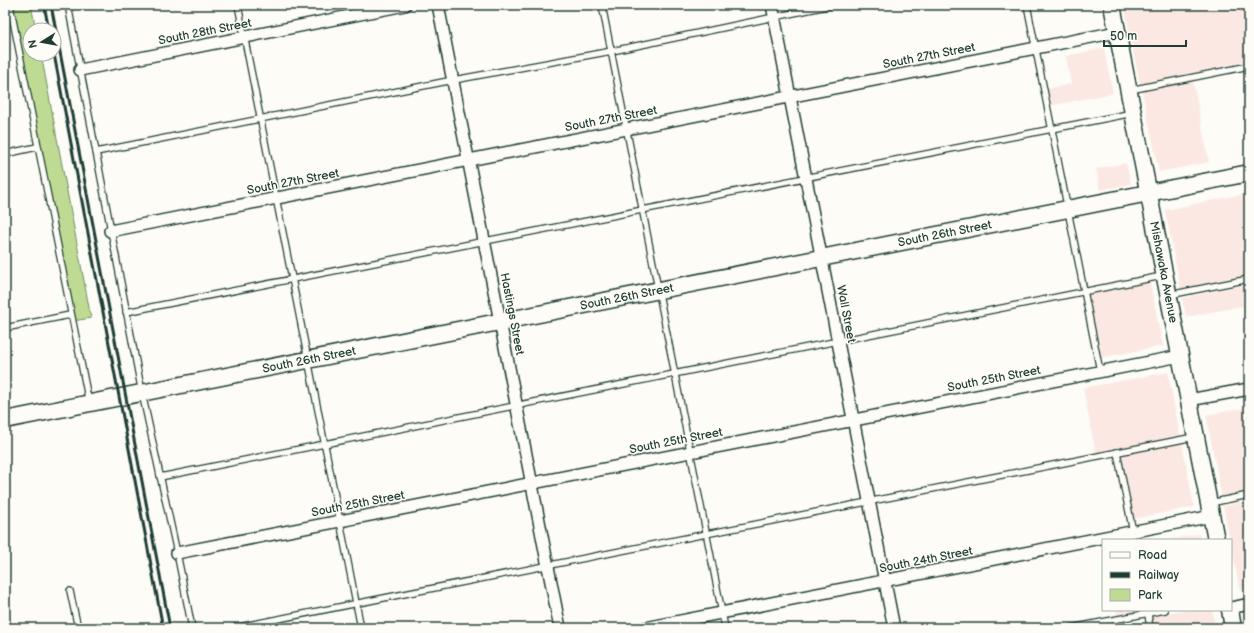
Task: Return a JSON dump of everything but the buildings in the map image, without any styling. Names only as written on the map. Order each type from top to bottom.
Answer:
[{"type":"street","name":"South 28th Street","points":[[80,70],[405,5]]},
{"type":"street","name":"Hastings Street","points":[[438,5],[560,628]]},
{"type":"street","name":"Wall Street","points":[[772,5],[894,628]]},
{"type":"street","name":"Mishawaka Avenue","points":[[1112,5],[1216,539]]},
{"type":"street","name":"South 27th Street","points":[[110,231],[1117,32]]},
{"type":"street","name":"South 26th Street","points":[[5,420],[1249,173]]},
{"type":"street","name":"South 25th Street","points":[[178,553],[1180,356]]},
{"type":"street","points":[[1189,400],[1249,388]]},
{"type":"street","name":"South 24th Street","points":[[645,628],[1133,532],[1210,510]]},
{"type":"street","points":[[1232,608],[1249,604]]},
{"type":"street","points":[[1230,611],[1233,628]]},
{"type":"lane","points":[[10,5],[70,315],[89,403]]},
{"type":"lane","points":[[68,5],[142,393],[178,553],[192,628]]},
{"type":"lane","points":[[238,5],[361,628]]},
{"type":"lane","points":[[602,5],[644,210],[725,628]]},
{"type":"lane","points":[[96,152],[452,80],[612,51],[832,5]]},
{"type":"lane","points":[[1027,5],[1100,371]]},
{"type":"lane","points":[[1128,90],[1249,66]]},
{"type":"lane","points":[[126,312],[230,293],[293,279],[1133,113]]},
{"type":"lane","points":[[5,154],[37,146]]},
{"type":"lane","points":[[160,477],[1165,276]]},
{"type":"lane","points":[[1168,295],[1249,281]]},
{"type":"lane","points":[[5,328],[70,315]]},
{"type":"lane","points":[[233,628],[1196,436]]},
{"type":"lane","points":[[1117,452],[1133,532]]},
{"type":"lane","points":[[1210,510],[1249,495]]},
{"type":"lane","points":[[70,591],[78,628]]},
{"type":"lane","points":[[1071,628],[1161,611]]},
{"type":"lane","points":[[1148,614],[1150,628]]},
{"type":"shaded area","points":[[1124,5],[1249,5],[1249,61],[1140,84]]},
{"type":"shaded area","points":[[1104,48],[1113,93],[1050,106],[1047,89],[1071,84],[1066,56]]},
{"type":"shaded area","points":[[1193,81],[1209,162],[1159,172],[1142,91]]},
{"type":"shaded area","points":[[1126,163],[1131,184],[1100,190],[1096,169]]},
{"type":"shaded area","points":[[1249,193],[1249,278],[1181,291],[1165,210]]},
{"type":"shaded area","points":[[1150,282],[1163,346],[1100,358],[1087,294]]},
{"type":"shaded area","points":[[1243,285],[1248,305],[1186,317],[1182,298]]},
{"type":"shaded area","points":[[1168,372],[1180,436],[1096,454],[1083,388]]},
{"type":"shaded area","points":[[1249,407],[1249,493],[1222,498],[1206,415]]},
{"type":"shaded area","points":[[1182,443],[1194,507],[1132,519],[1120,455]]},
{"type":"shaded area","points":[[1249,501],[1249,588],[1240,590],[1232,550],[1232,539],[1230,539],[1223,506]]},
{"type":"shaded area","points":[[1199,534],[1200,539],[1172,539]]},
{"type":"shaded area","points":[[1116,611],[1139,611],[1117,615]]},
{"type":"shaded area","points":[[1178,611],[1212,611],[1216,628],[1153,628],[1151,616]]},
{"type":"green space","points":[[13,5],[31,5],[34,22],[22,22],[22,52]]},
{"type":"green space","points":[[24,62],[43,62],[91,318],[73,321]]},
{"type":"railway","points":[[44,5],[47,22]]},
{"type":"railway","points":[[51,5],[170,628]]},
{"type":"railway","points":[[56,62],[163,628]]}]
